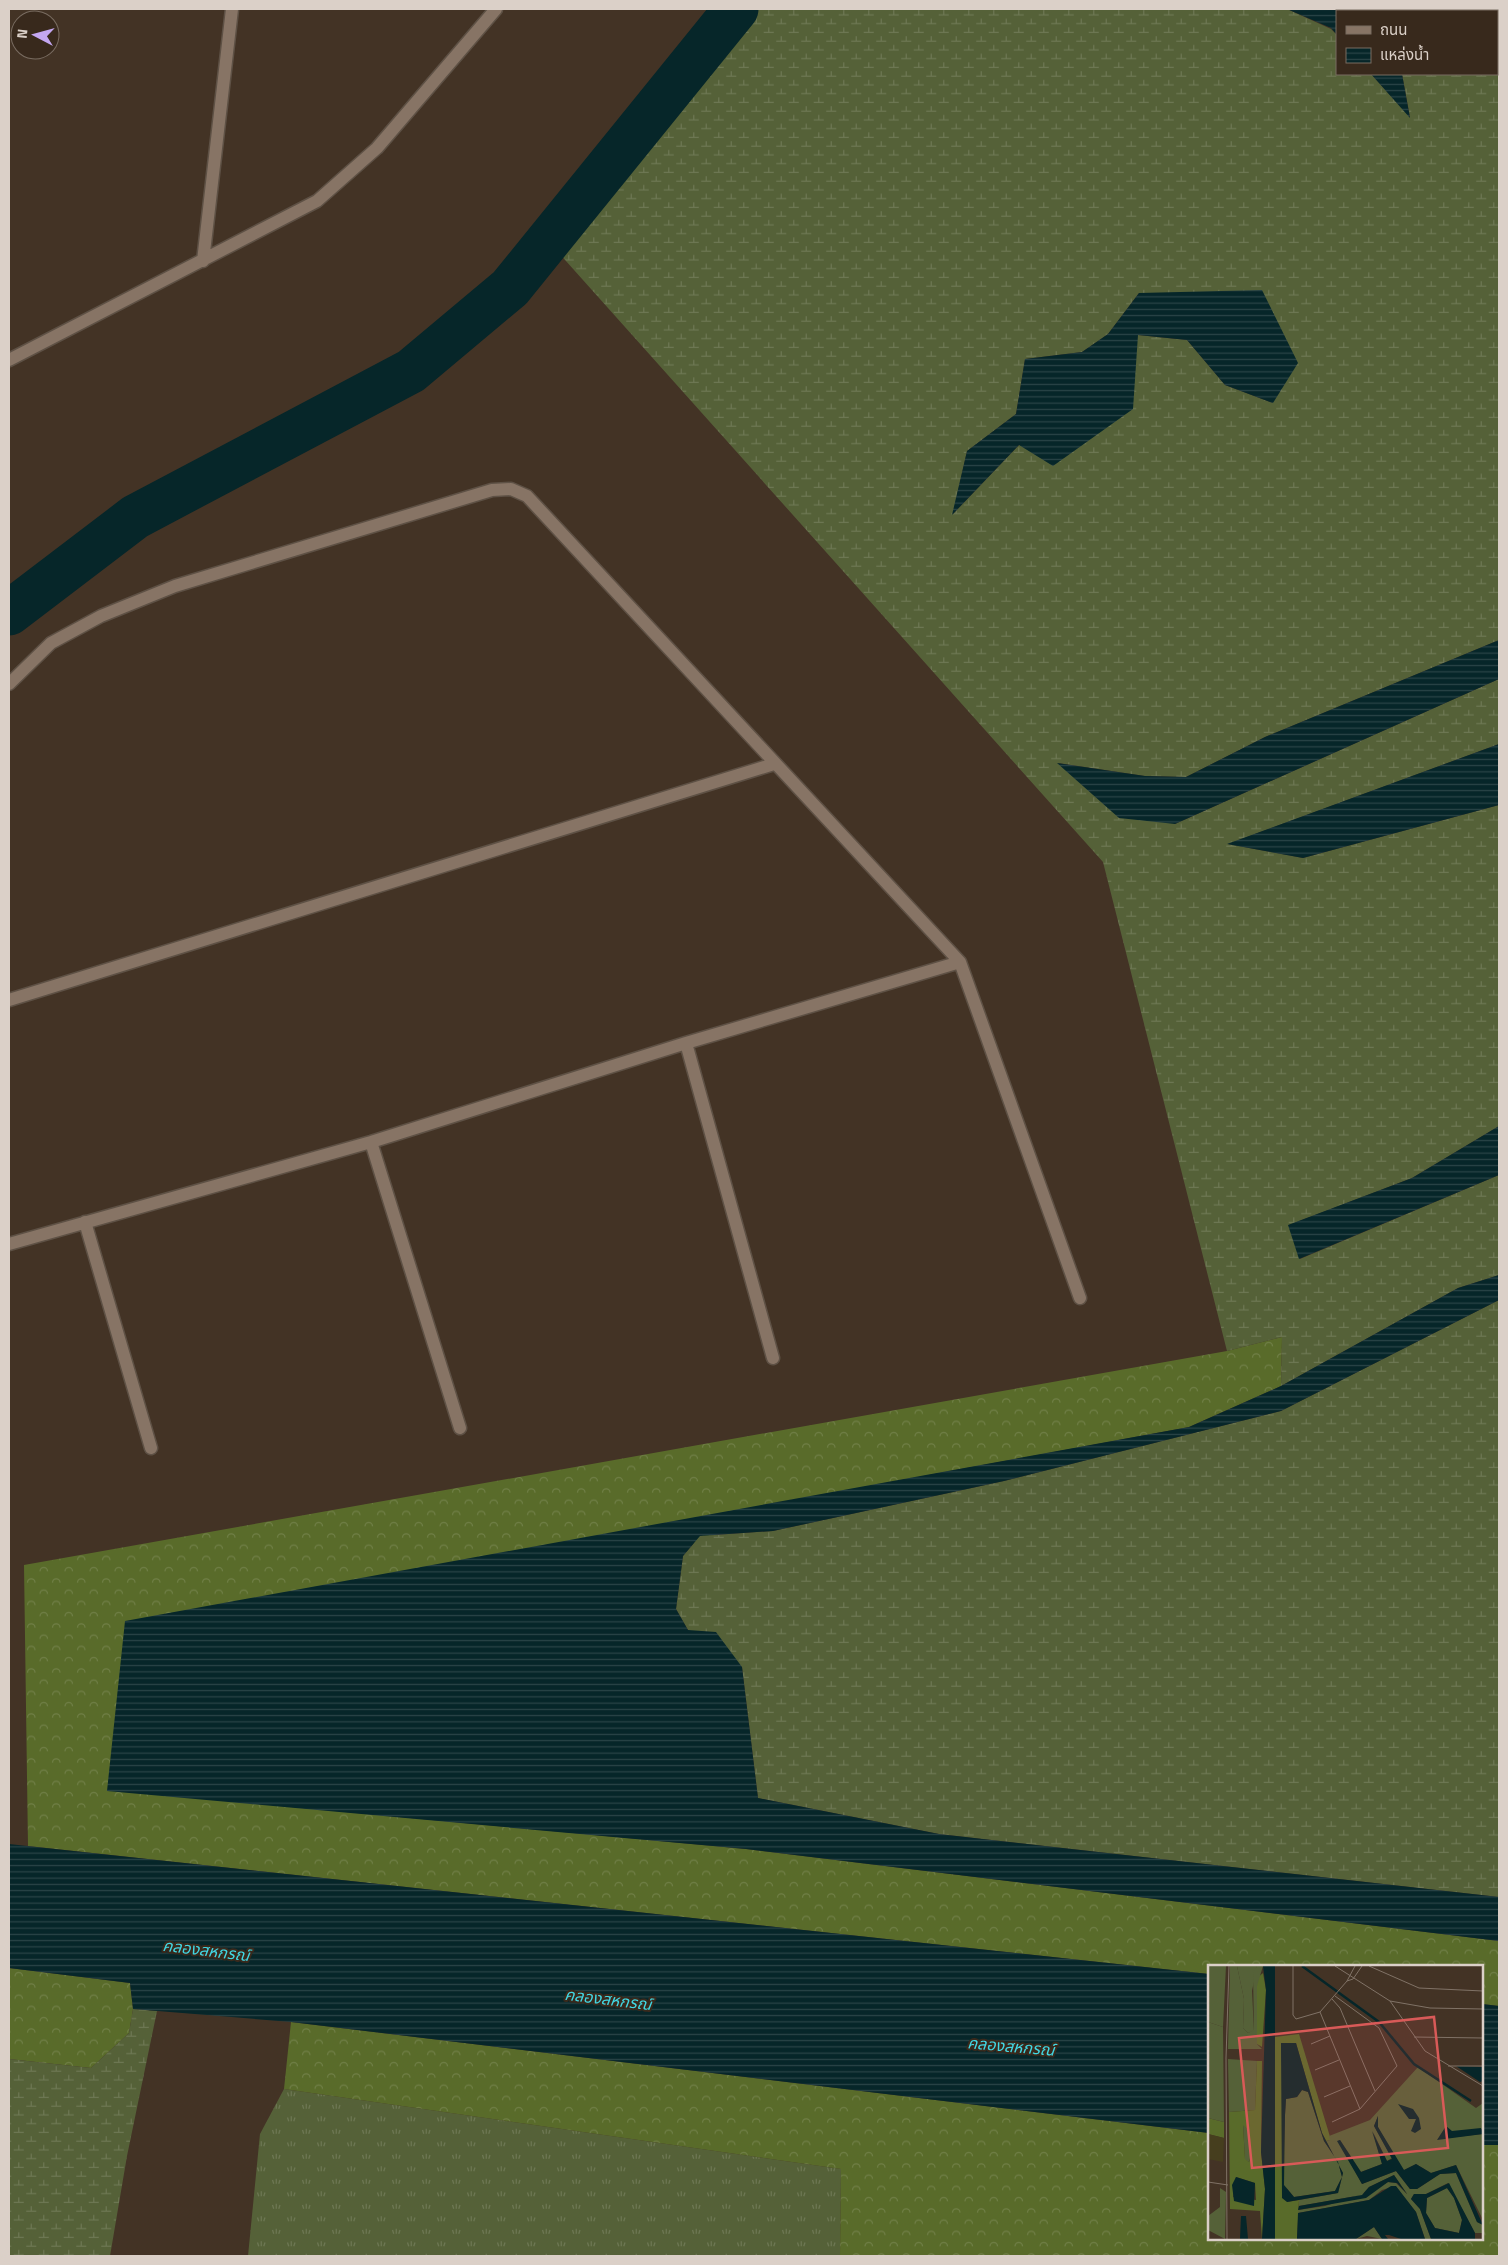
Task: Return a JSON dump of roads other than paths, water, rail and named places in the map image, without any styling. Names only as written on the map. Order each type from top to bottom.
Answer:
[{"type":"street","points":[[203,261],[232,9]]},
{"type":"street","points":[[9,360],[317,202],[377,148],[496,9]]},
{"type":"street","points":[[9,684],[51,643],[102,616],[175,586],[492,490],[511,489],[528,496],[774,764],[960,962],[1080,1298]]},
{"type":"street","points":[[9,1000],[774,764]]},
{"type":"street","points":[[9,1244],[371,1142],[686,1043],[960,962]]},
{"type":"street","points":[[686,1043],[773,1358]]},
{"type":"street","points":[[371,1142],[460,1428]]},
{"type":"street","points":[[85,1222],[151,1448]]},
{"type":"water","points":[[1287,9],[1391,9],[1336,10],[1336,34],[1331,28]]},
{"type":"water","points":[[1372,75],[1402,75],[1410,118]]},
{"type":"water","points":[[1262,290],[1298,363],[1273,403],[1225,385],[1187,340],[1138,335],[1133,409],[1053,466],[1019,445],[952,515],[967,451],[1016,414],[1025,359],[1082,352],[1108,334],[1139,293]]},
{"type":"water","points":[[1499,640],[1499,679],[1175,824],[1119,818],[1057,763],[1145,776],[1186,777],[1265,737]]},
{"type":"water","points":[[1499,744],[1499,805],[1303,858],[1227,844]]},
{"type":"water","points":[[1499,1126],[1499,1175],[1299,1259],[1288,1225],[1412,1178]]},
{"type":"water","points":[[1499,1275],[1499,1300],[1281,1411],[1004,1481],[773,1531],[700,1536],[683,1556],[676,1609],[688,1630],[716,1632],[742,1667],[758,1798],[939,1834],[1499,1897],[1499,1941],[746,1849],[107,1791],[125,1621],[1189,1427],[1281,1386],[1458,1288]]},
{"type":"water","name":"คลองสหกรณ์","points":[[9,1844],[1208,1974],[1208,2133],[291,2022],[133,2009],[130,1983],[9,1968]]},
{"type":"water","points":[[1483,2004],[1499,2006],[1499,2145],[1483,2145]]},
{"type":"waterway","points":[[9,613],[135,517],[411,371],[510,288],[736,9]]}]
